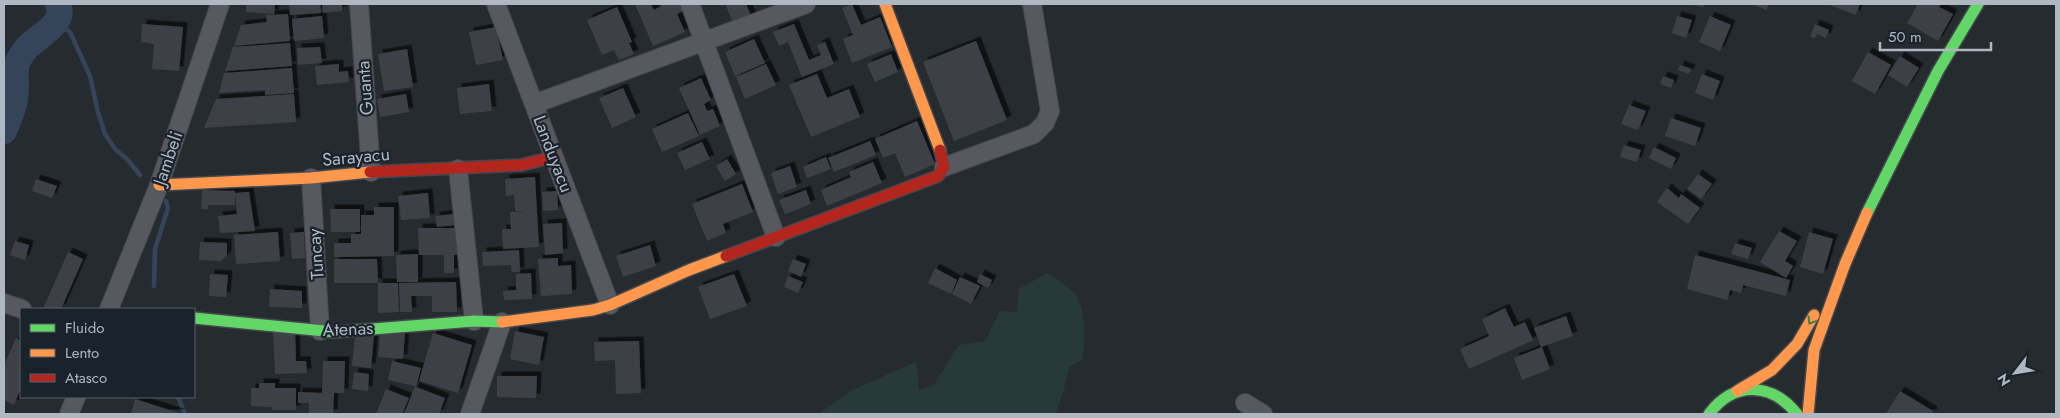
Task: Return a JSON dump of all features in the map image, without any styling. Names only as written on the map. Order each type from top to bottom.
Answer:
[{"type":"main road","points":[[885,4],[943,159],[944,167]]},
{"type":"main road","points":[[1808,414],[1814,350],[1845,264],[1876,194],[1938,72],[1978,4]]},
{"type":"main road","name":"Sarayacu","points":[[159,185],[311,178],[371,172],[522,164],[554,157]]},
{"type":"main road","name":"Atenas","points":[[195,318],[336,332],[474,320],[502,322],[592,310],[689,270],[938,176],[944,167]]},
{"type":"main road","points":[[1708,414],[1718,402],[1772,370],[1797,344],[1845,264]]},
{"type":"main road","points":[[1736,391],[1752,388],[1768,391],[1787,402],[1798,414]]},
{"type":"street","name":"Jambeli","points":[[109,308],[159,185],[220,4]]},
{"type":"street","name":"Guanta","points":[[359,4],[371,172]]},
{"type":"street","name":"Landuyacu","points":[[496,4],[610,304]]},
{"type":"street","points":[[690,4],[776,237]]},
{"type":"street","points":[[534,104],[806,4]]},
{"type":"street","points":[[944,167],[1034,134],[1045,123],[1050,111],[1032,4]]},
{"type":"street","points":[[458,168],[474,320]]},
{"type":"street","name":"Tuncay","points":[[311,178],[320,331]]},
{"type":"street","points":[[4,303],[20,308]]},
{"type":"street","points":[[470,414],[502,322]]},
{"type":"street","points":[[69,414],[76,398]]},
{"type":"street","points":[[1245,403],[1263,414]]},
{"type":"shaded area","points":[[1047,273],[1075,294],[1079,300],[1084,326],[1082,360],[1069,367],[1056,414],[818,414],[852,390],[916,362],[919,390],[934,385],[959,345],[985,341],[1000,311],[1017,312],[1019,289]]},
{"type":"building","points":[[246,4],[275,4],[274,14],[246,12]]},
{"type":"building","points":[[289,4],[320,4],[321,13],[290,15]]},
{"type":"building","points":[[322,4],[342,4],[342,11],[323,13]]},
{"type":"building","points":[[635,4],[651,4],[654,10],[661,6],[660,4],[680,4],[683,11],[677,14],[685,32],[653,46]]},
{"type":"building","points":[[725,4],[746,4],[753,20],[735,27]]},
{"type":"building","points":[[852,4],[861,25],[880,17],[892,47],[852,63],[843,39],[853,35],[842,8]]},
{"type":"building","points":[[1688,4],[1704,4],[1703,7]]},
{"type":"building","points":[[1752,4],[1769,4],[1766,10]]},
{"type":"building","points":[[1827,4],[1860,4],[1856,15]]},
{"type":"building","points":[[1918,4],[1941,4],[1939,7],[1953,14],[1938,41],[1907,23]]},
{"type":"building","points":[[617,7],[632,42],[629,43],[634,54],[619,60],[614,50],[602,55],[587,20]]},
{"type":"building","points":[[288,14],[290,41],[234,46],[241,25],[267,22],[266,15]]},
{"type":"building","points":[[322,16],[324,38],[294,41],[292,19]]},
{"type":"building","points":[[1677,16],[1692,20],[1686,38],[1672,33]]},
{"type":"building","points":[[1710,16],[1731,25],[1720,51],[1699,42]]},
{"type":"building","points":[[142,24],[183,27],[179,71],[152,69],[154,44],[141,42]]},
{"type":"building","points":[[794,24],[809,60],[821,55],[817,45],[825,42],[834,64],[802,77],[788,42],[779,46],[773,32]]},
{"type":"building","points":[[1815,24],[1829,30],[1826,38],[1817,34],[1815,38],[1810,37]]},
{"type":"building","points":[[496,27],[503,60],[476,65],[469,32]]},
{"type":"building","points":[[754,39],[765,63],[735,76],[725,52]]},
{"type":"building","points":[[976,41],[1007,120],[954,141],[923,62]]},
{"type":"building","points":[[290,43],[292,66],[225,71],[233,47]]},
{"type":"building","points":[[320,47],[322,63],[298,65],[297,48]]},
{"type":"building","points":[[407,49],[413,87],[384,91],[378,54]]},
{"type":"building","points":[[1868,52],[1891,65],[1875,94],[1852,81]]},
{"type":"building","points":[[891,54],[898,72],[875,82],[867,64]]},
{"type":"building","points":[[1900,56],[1919,68],[1907,87],[1888,75]]},
{"type":"building","points":[[339,64],[339,72],[348,71],[349,82],[317,85],[315,66]]},
{"type":"building","points":[[766,64],[776,85],[745,99],[736,77]]},
{"type":"building","points":[[1680,65],[1691,69],[1689,74],[1678,70]]},
{"type":"building","points":[[292,68],[294,93],[265,95],[265,90],[219,93],[224,73]]},
{"type":"building","points":[[817,74],[827,98],[849,89],[860,117],[811,137],[789,85]]},
{"type":"building","points":[[1702,74],[1720,81],[1713,100],[1695,93]]},
{"type":"building","points":[[1663,76],[1674,80],[1671,88],[1660,84]]},
{"type":"building","points":[[701,78],[711,100],[704,104],[707,111],[713,109],[720,126],[700,135],[679,88]]},
{"type":"building","points":[[489,84],[492,111],[460,114],[457,88]]},
{"type":"building","points":[[623,88],[636,117],[612,128],[599,98]]},
{"type":"building","points":[[294,94],[296,122],[204,128],[216,99]]},
{"type":"building","points":[[406,94],[409,112],[380,117],[377,99]]},
{"type":"building","points":[[1629,105],[1646,111],[1638,130],[1621,124]]},
{"type":"building","points":[[688,113],[699,136],[662,152],[652,129]]},
{"type":"building","points":[[1671,118],[1701,128],[1695,146],[1665,136]]},
{"type":"building","points":[[917,121],[935,164],[905,177],[895,153],[883,158],[875,139]]},
{"type":"building","points":[[870,141],[876,155],[834,172],[828,158]]},
{"type":"building","points":[[702,142],[710,159],[685,170],[677,153]]},
{"type":"building","points":[[1624,145],[1641,150],[1637,162],[1620,157]]},
{"type":"building","points":[[1654,147],[1676,158],[1671,169],[1649,158]]},
{"type":"building","points":[[826,157],[831,169],[807,178],[803,167]]},
{"type":"building","points":[[727,159],[736,174],[725,181],[716,166]]},
{"type":"building","points":[[873,162],[882,183],[827,206],[821,190],[851,177],[849,172]]},
{"type":"building","points":[[790,166],[797,187],[778,194],[771,173]]},
{"type":"building","points":[[1698,174],[1712,184],[1701,199],[1687,189]]},
{"type":"building","points":[[535,177],[539,247],[503,249],[502,229],[511,229],[510,212],[526,211],[515,211],[514,195],[506,196],[505,179]]},
{"type":"building","points":[[36,179],[57,186],[52,198],[32,191]]},
{"type":"building","points":[[742,184],[753,212],[723,224],[726,233],[707,241],[692,204]]},
{"type":"building","points":[[1667,188],[1679,198],[1681,194],[1700,208],[1688,224],[1657,202]]},
{"type":"building","points":[[202,190],[235,191],[235,205],[208,205],[208,209],[201,209]]},
{"type":"building","points":[[806,190],[811,204],[785,214],[779,200]]},
{"type":"building","points":[[557,191],[558,210],[543,211],[542,192]]},
{"type":"building","points":[[249,192],[255,231],[220,233],[218,216],[237,214],[235,193]]},
{"type":"building","points":[[428,193],[430,218],[401,220],[398,196]]},
{"type":"building","points":[[374,207],[394,207],[394,256],[334,257],[334,243],[351,243],[351,234],[361,234],[361,215],[374,215]]},
{"type":"building","points":[[330,209],[360,209],[360,232],[331,232]]},
{"type":"building","points":[[455,214],[456,225],[437,227],[435,216]]},
{"type":"building","points":[[562,223],[563,253],[545,255],[543,224]]},
{"type":"building","points":[[418,228],[463,228],[464,255],[454,255],[454,273],[444,273],[444,255],[419,255]]},
{"type":"building","points":[[1779,231],[1797,241],[1785,261],[1793,266],[1786,278],[1760,262]]},
{"type":"building","points":[[278,232],[280,261],[236,264],[234,235]]},
{"type":"building","points":[[304,232],[305,258],[292,259],[290,233]]},
{"type":"building","points":[[1809,232],[1833,239],[1823,274],[1800,267]]},
{"type":"building","points":[[15,241],[29,245],[25,260],[10,255]]},
{"type":"building","points":[[200,242],[227,243],[227,255],[221,261],[199,260]]},
{"type":"building","points":[[1735,243],[1752,248],[1748,259],[1731,254]]},
{"type":"building","points":[[650,245],[656,266],[623,277],[616,256]]},
{"type":"building","points":[[519,250],[520,272],[512,272],[511,265],[483,266],[482,252]]},
{"type":"building","points":[[68,252],[83,259],[61,308],[43,308]]},
{"type":"building","points":[[418,254],[418,282],[397,282],[396,255]]},
{"type":"building","points":[[1695,255],[1790,280],[1786,296],[1743,285],[1741,293],[1730,290],[1727,300],[1687,289]]},
{"type":"building","points":[[558,258],[558,266],[571,265],[572,294],[541,296],[538,259]]},
{"type":"building","points":[[334,259],[377,259],[378,283],[334,283]]},
{"type":"building","points":[[793,259],[806,264],[801,277],[788,271]]},
{"type":"building","points":[[935,268],[957,280],[951,294],[928,283]]},
{"type":"building","points":[[531,273],[532,299],[504,300],[503,291],[516,290],[516,274]]},
{"type":"building","points":[[210,274],[228,275],[226,297],[209,296]]},
{"type":"building","points":[[734,274],[747,306],[710,319],[698,287]]},
{"type":"building","points":[[980,274],[992,280],[988,288],[977,282]]},
{"type":"building","points":[[788,276],[803,282],[798,293],[784,287]]},
{"type":"building","points":[[960,277],[980,286],[971,304],[952,294]]},
{"type":"building","points":[[456,282],[457,312],[432,312],[432,296],[411,296],[412,312],[400,312],[399,283]]},
{"type":"building","points":[[378,283],[398,283],[399,312],[378,313]]},
{"type":"building","points":[[270,289],[302,291],[302,308],[269,307]]},
{"type":"building","points":[[1505,308],[1514,327],[1525,322],[1533,340],[1469,369],[1460,349],[1489,336],[1482,319]]},
{"type":"building","points":[[1566,316],[1573,336],[1541,347],[1534,328]]},
{"type":"building","points":[[515,331],[544,337],[539,365],[510,359]]},
{"type":"building","points":[[295,332],[296,361],[306,361],[307,373],[275,374],[273,333]]},
{"type":"building","points":[[380,332],[405,333],[403,359],[378,357]]},
{"type":"building","points":[[433,333],[472,345],[458,393],[419,381]]},
{"type":"building","points":[[355,334],[374,335],[371,368],[352,366]]},
{"type":"building","points":[[16,338],[20,340],[20,390],[14,405],[4,400],[4,365]]},
{"type":"building","points":[[639,341],[641,393],[616,394],[615,360],[595,361],[594,342]]},
{"type":"building","points":[[1542,347],[1550,369],[1522,380],[1514,358]]},
{"type":"building","points":[[323,361],[345,361],[344,393],[334,393],[333,414],[309,414],[309,403],[298,403],[298,392],[322,393]]},
{"type":"building","points":[[392,361],[421,368],[416,387],[445,398],[439,414],[404,414],[415,386],[388,380]]},
{"type":"building","points":[[354,372],[369,374],[368,391],[352,389]]},
{"type":"building","points":[[497,376],[537,376],[536,398],[497,397]]},
{"type":"building","points":[[259,383],[275,383],[275,388],[296,388],[296,410],[272,410],[272,407],[251,406],[251,388],[259,388]]},
{"type":"building","points":[[386,389],[409,398],[402,414],[376,414]]},
{"type":"building","points":[[1900,391],[1933,411],[1932,414],[1886,414]]},
{"type":"building","points":[[135,399],[182,414],[131,414]]},
{"type":"waterway","points":[[4,131],[14,102],[17,63],[25,50],[54,24],[60,11],[58,4]]},
{"type":"waterway","points":[[57,23],[70,32],[90,76],[105,134],[115,149],[128,160],[140,175]]},
{"type":"waterway","points":[[154,286],[155,249],[168,208],[166,201]]},
{"type":"waterway","points":[[178,398],[185,414]]},
{"type":"traffic: fast","points":[[1867,213],[1938,71],[1978,4]]},
{"type":"traffic: fast","points":[[195,318],[335,332],[474,321],[502,322]]},
{"type":"traffic: fast","points":[[1709,414],[1719,403],[1730,396],[1741,391],[1753,390],[1764,391],[1776,396],[1787,403],[1797,414]]},
{"type":"traffic: slow","points":[[885,4],[940,150]]},
{"type":"traffic: slow","points":[[159,185],[311,178],[370,172]]},
{"type":"traffic: slow","points":[[1808,414],[1814,350],[1845,264],[1867,213]]},
{"type":"traffic: slow","points":[[502,322],[593,310],[610,305],[689,270],[726,256]]},
{"type":"traffic: slow","points":[[1737,391],[1772,370],[1797,344],[1814,315]]},
{"type":"traffic: jam","points":[[726,256],[938,176],[944,167],[940,150]]},
{"type":"traffic: jam","points":[[370,172],[521,165],[554,157]]}]
